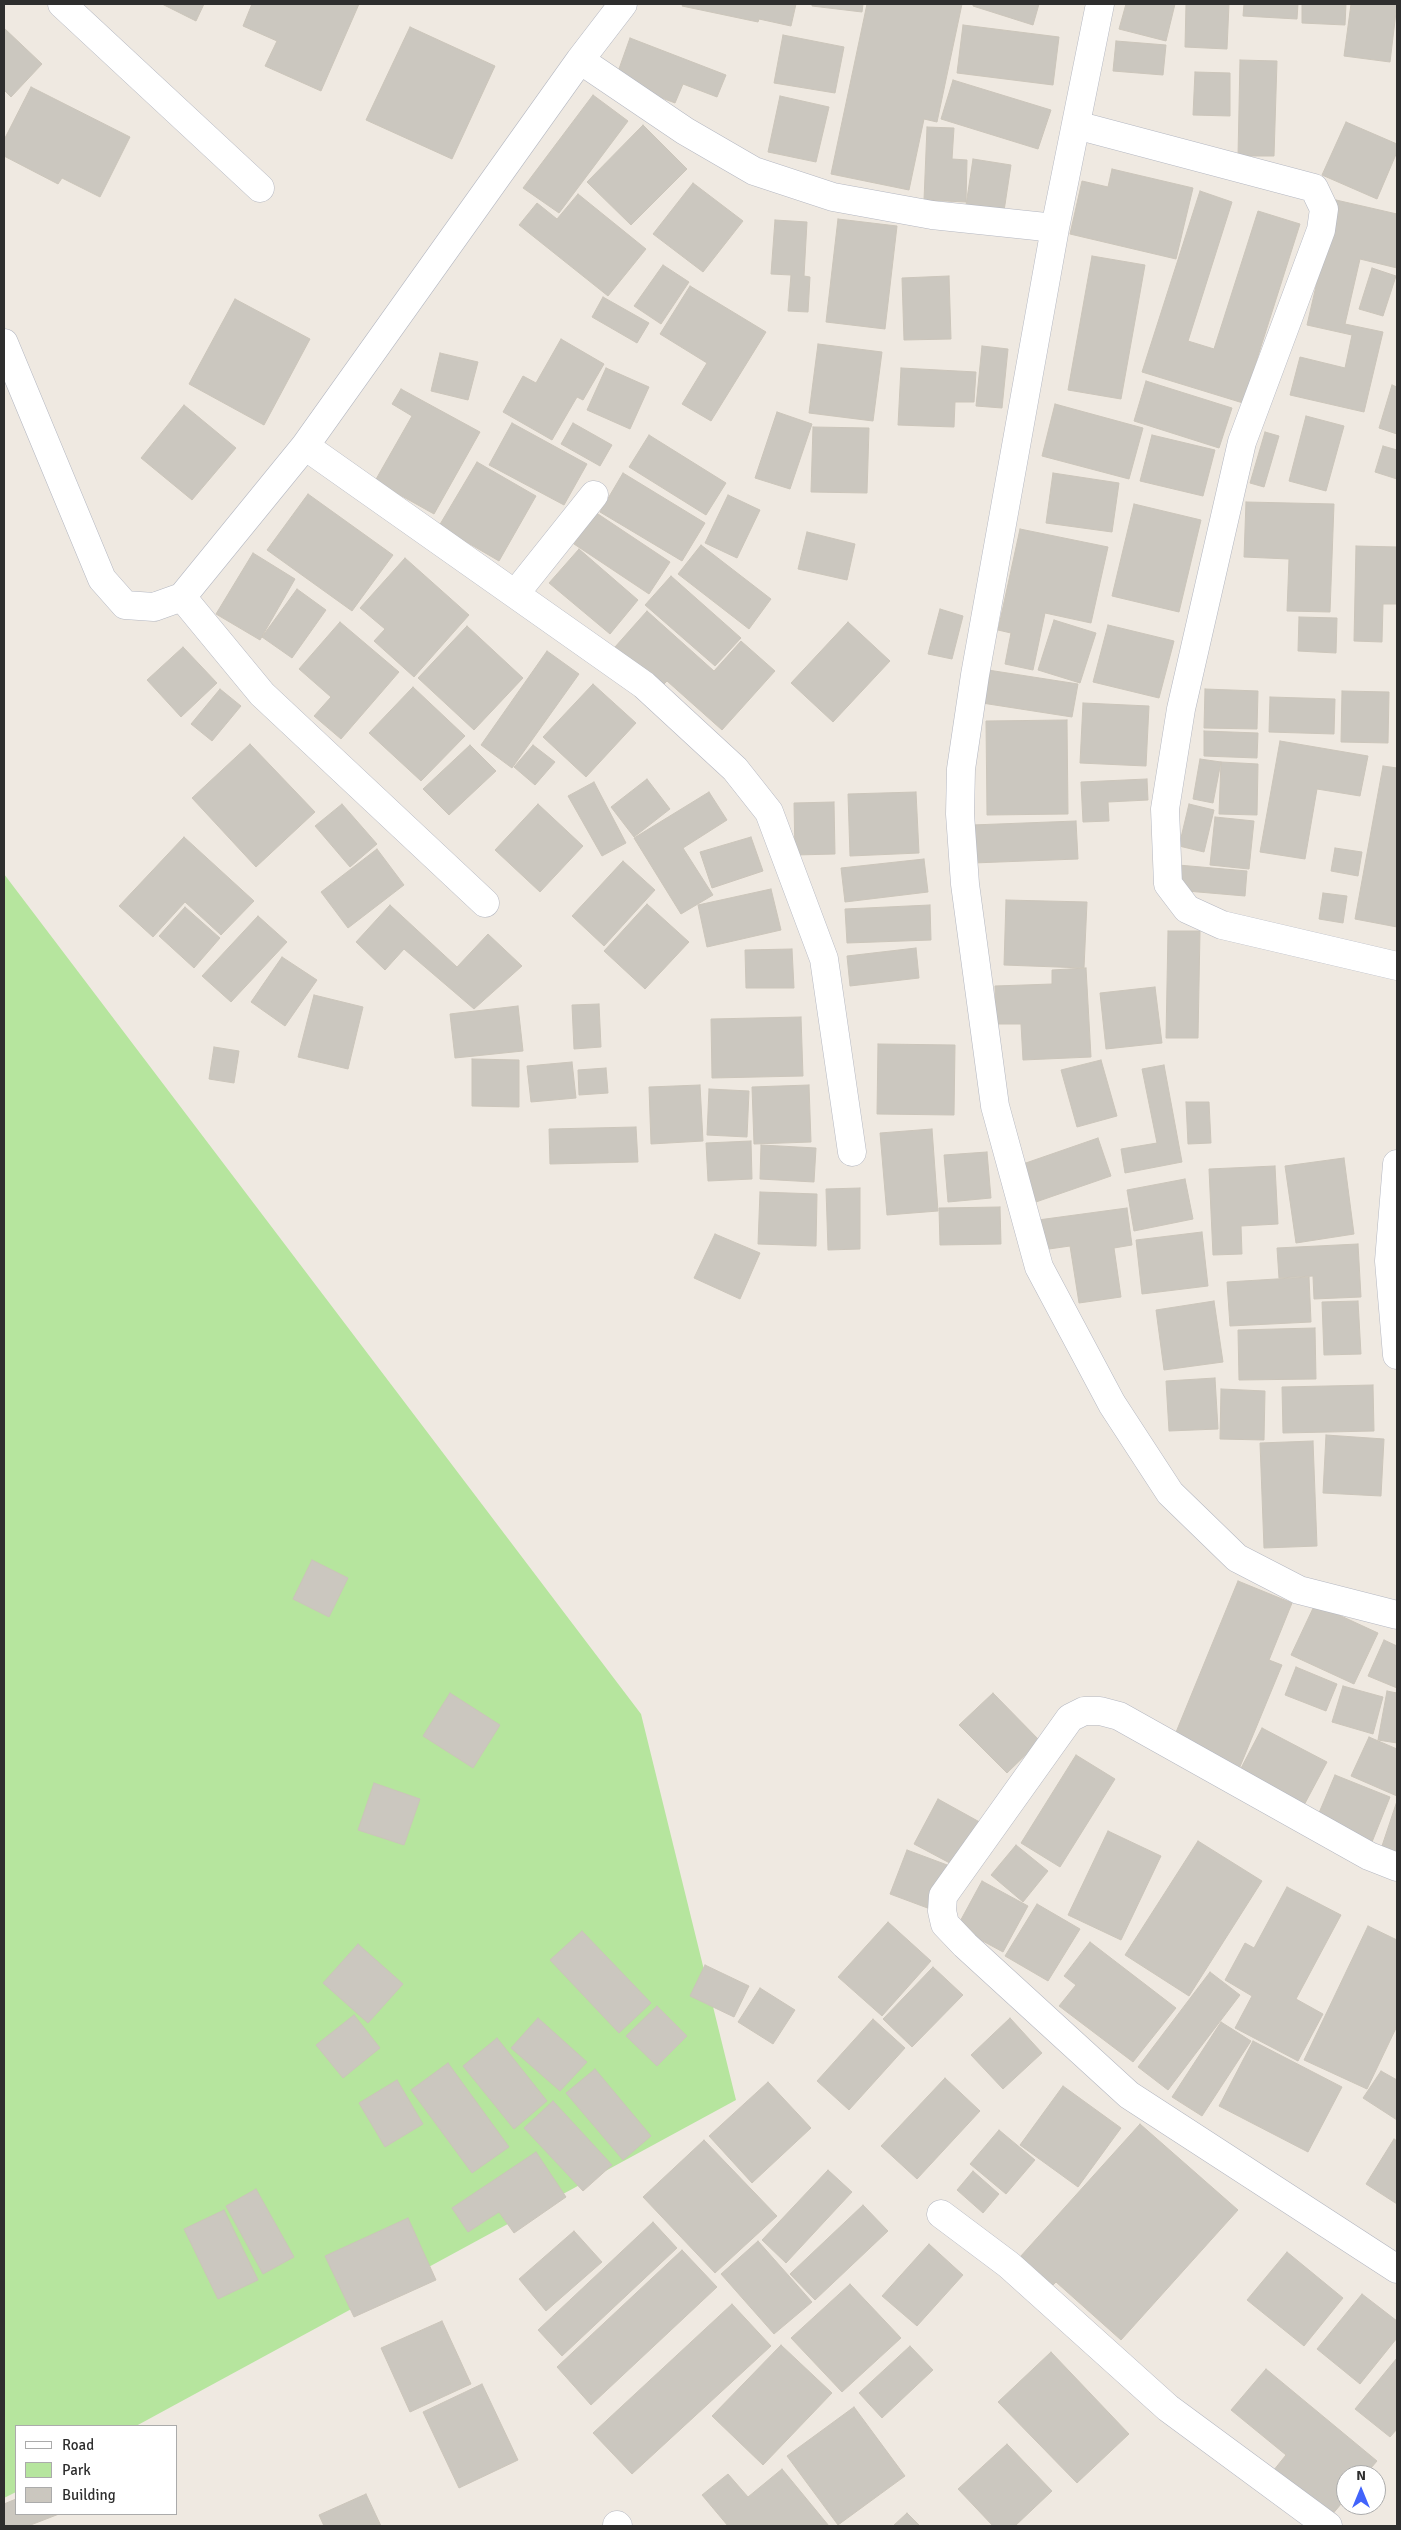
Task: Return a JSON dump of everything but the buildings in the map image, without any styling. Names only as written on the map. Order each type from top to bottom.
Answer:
[{"type":"street","points":[[62,4],[260,188]]},
{"type":"street","points":[[4,344],[102,579],[125,605],[154,607],[182,598],[305,446],[580,60],[623,4]]},
{"type":"street","points":[[1100,4],[1055,228],[975,675],[961,769],[960,814],[965,884],[995,1106],[1039,1267],[1112,1404],[1170,1493],[1237,1558],[1299,1590],[1397,1615]]},
{"type":"street","points":[[580,60],[685,131],[754,171],[842,199],[932,215],[1055,228]]},
{"type":"street","points":[[1076,125],[1314,188],[1324,209],[1321,230],[1242,442],[1182,709],[1165,809],[1168,884],[1187,909],[1222,924],[1397,966]]},
{"type":"street","points":[[305,446],[644,686],[735,769],[769,812],[824,959],[852,1152]]},
{"type":"street","points":[[515,594],[594,495]]},
{"type":"street","points":[[182,598],[262,694],[485,904]]},
{"type":"street","points":[[1397,1164],[1389,1261],[1397,1355]]},
{"type":"street","points":[[1397,1867],[1370,1856],[1119,1716],[1100,1711],[1084,1711],[1070,1718],[943,1896],[942,1911],[945,1924],[965,1945],[1129,2095],[1397,2269]]},
{"type":"street","points":[[941,2214],[1009,2265],[1168,2408],[1328,2526]]},
{"type":"green space","points":[[4,874],[641,1714],[736,2100],[138,2425],[15,2425],[15,2492],[4,2498]]}]
